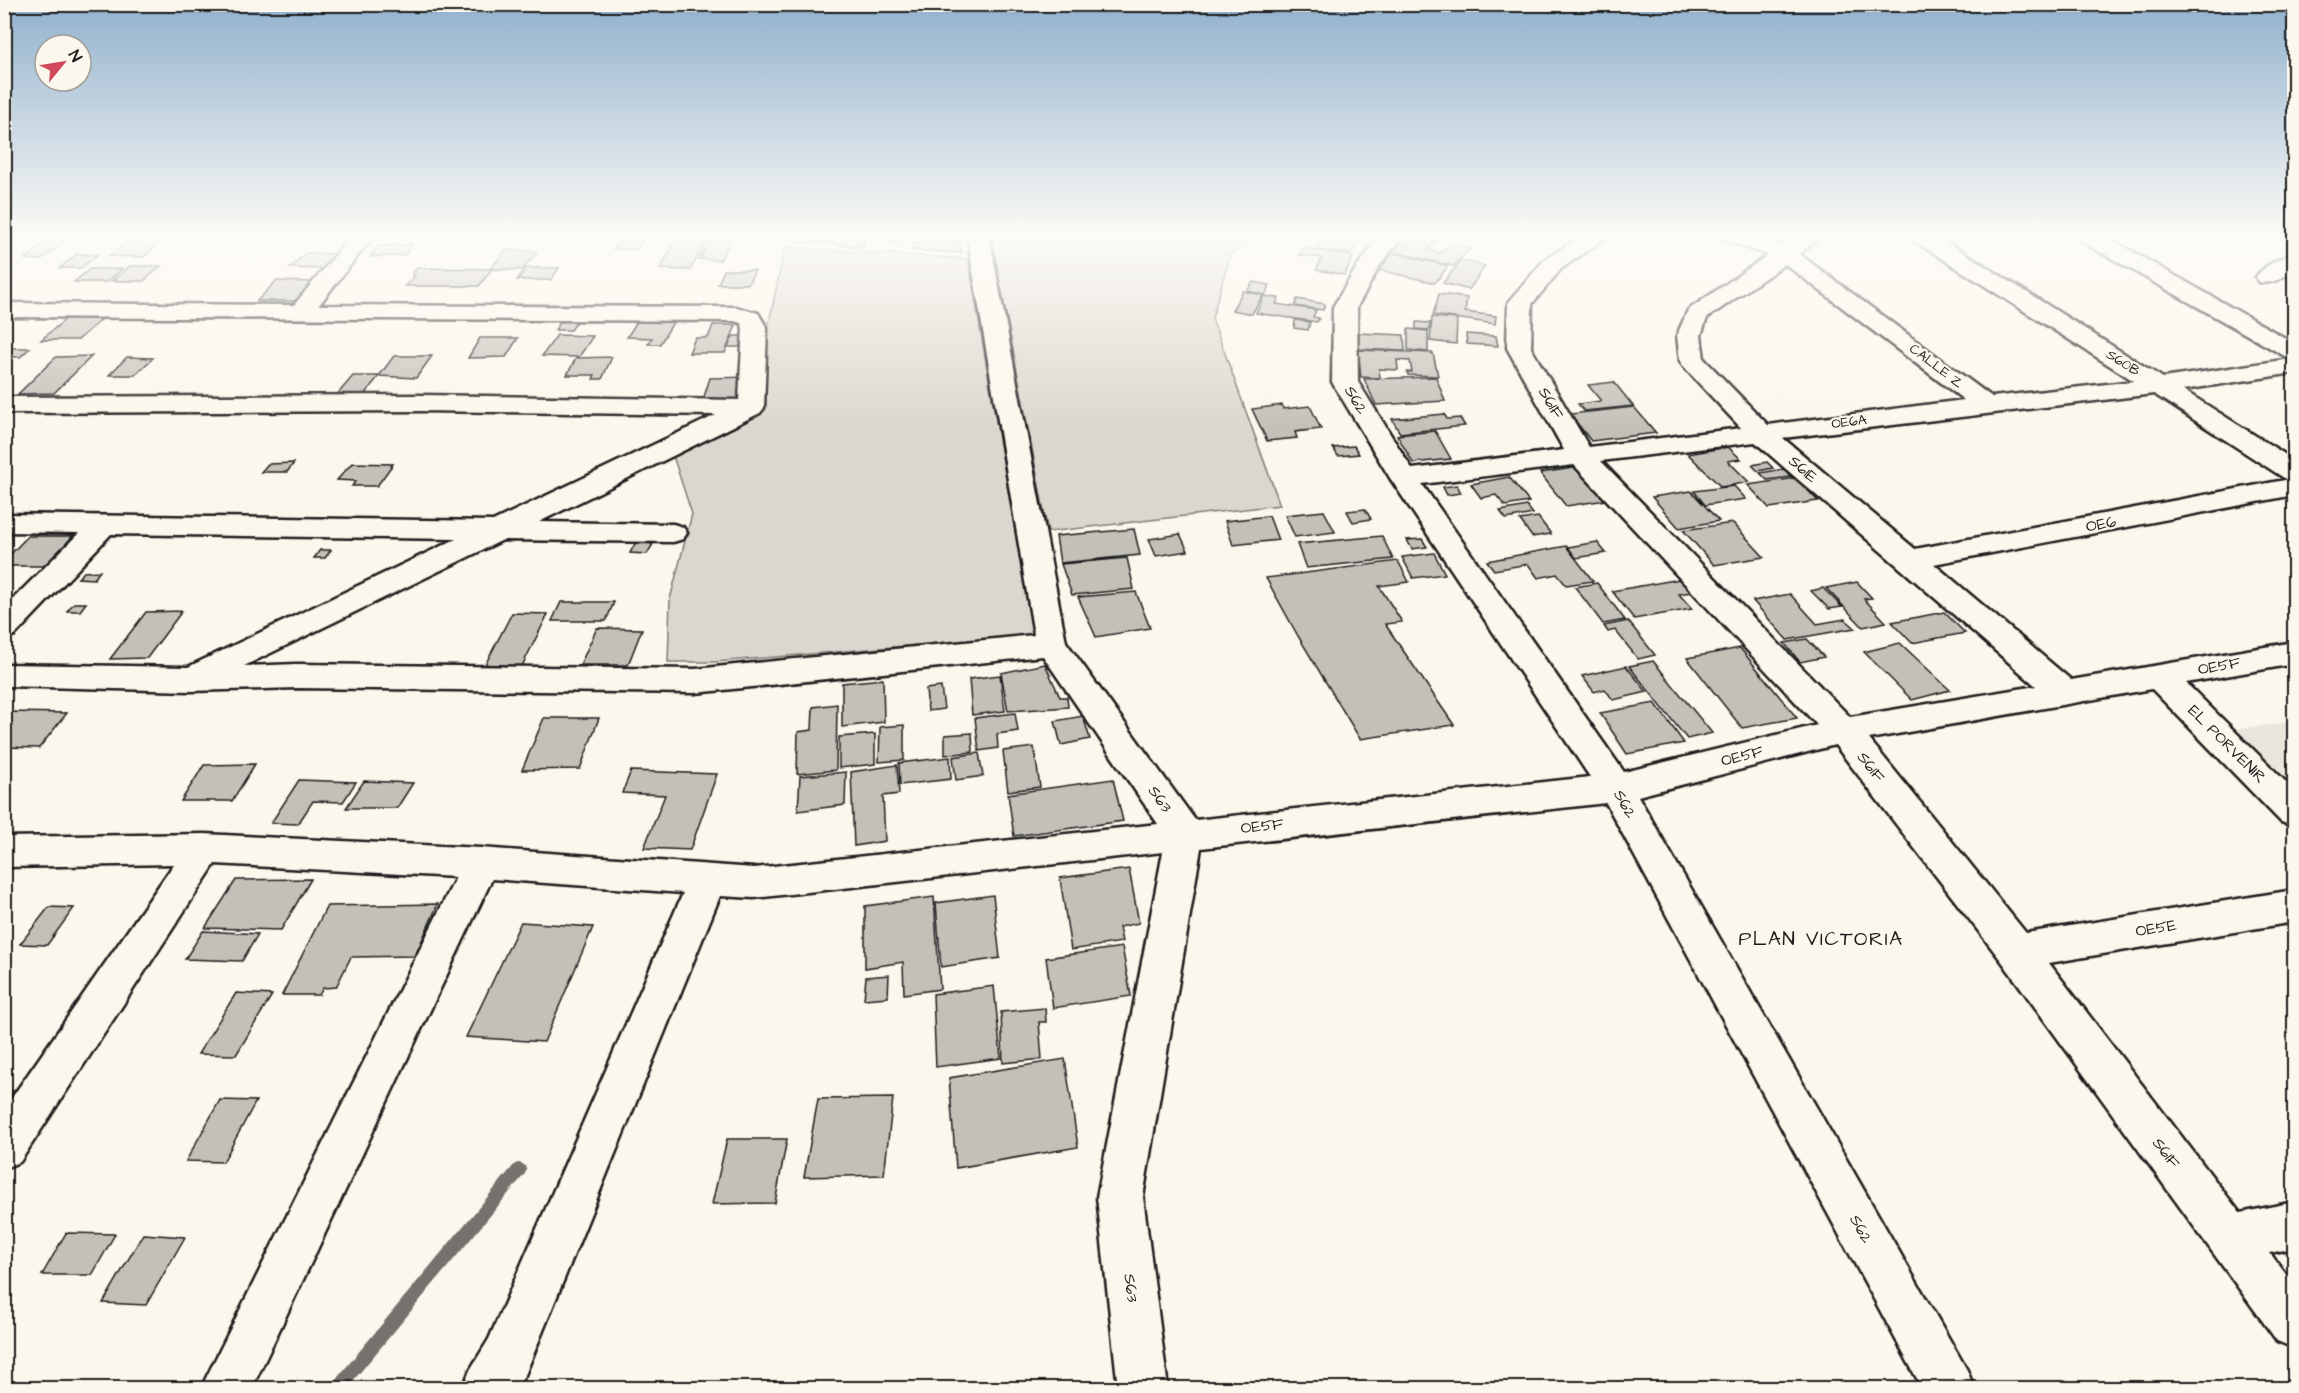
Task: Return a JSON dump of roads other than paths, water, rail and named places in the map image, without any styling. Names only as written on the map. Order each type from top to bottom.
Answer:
[{"type":"street","points":[[302,310],[310,300]]},
{"type":"street","name":"S63","points":[[990,300],[1051,644],[1185,834],[1120,1197],[1143,1389]]},
{"type":"street","name":"S62","points":[[1349,300],[1345,307],[1345,382],[1404,478],[1616,788],[1949,1389]]},
{"type":"street","name":"S61F","points":[[1523,300],[1520,303],[1519,348],[1580,455],[1843,731],[2017,951],[2295,1324]]},
{"type":"street","name":"S61E","points":[[1718,300],[1696,315],[1689,335],[1692,361],[1761,433],[2064,692]]},
{"type":"street","name":"CALLE Z","points":[[1847,300],[1987,405]]},
{"type":"street","name":"S60B","points":[[2023,300],[2295,472]]},
{"type":"street","points":[[2202,300],[2295,353]]},
{"type":"street","points":[[4,310],[735,314],[750,318],[755,328],[751,408]]},
{"type":"street","name":"OE6A","points":[[1404,478],[1987,405],[2159,386],[2295,366]]},
{"type":"street","points":[[4,405],[421,403],[751,408]]},
{"type":"street","points":[[190,679],[751,408]]},
{"type":"street","name":"OE6","points":[[1907,560],[2295,488]]},
{"type":"street","points":[[4,523],[673,533]]},
{"type":"street","points":[[4,627],[103,525]]},
{"type":"street","points":[[4,675],[190,679],[297,676],[695,681],[1051,644]]},
{"type":"street","name":"OE5F","points":[[4,852],[205,849],[481,863],[754,883],[1616,788],[1843,731],[2295,653]]},
{"type":"street","name":"EL PORVENIR","points":[[2160,677],[2295,812]]},
{"type":"street","points":[[4,1147],[205,849]]},
{"type":"street","points":[[226,1389],[481,863]]},
{"type":"street","points":[[488,1389],[507,1357],[708,880]]},
{"type":"street","name":"OE5E","points":[[2017,951],[2295,906]]},
{"type":"street","points":[[2230,1238],[2295,1225]]},
{"type":"waterway","points":[[338,1388],[519,1170]]},
{"type":"district","name":"PLAN VICTORIA","points":[[1821,939]]}]
